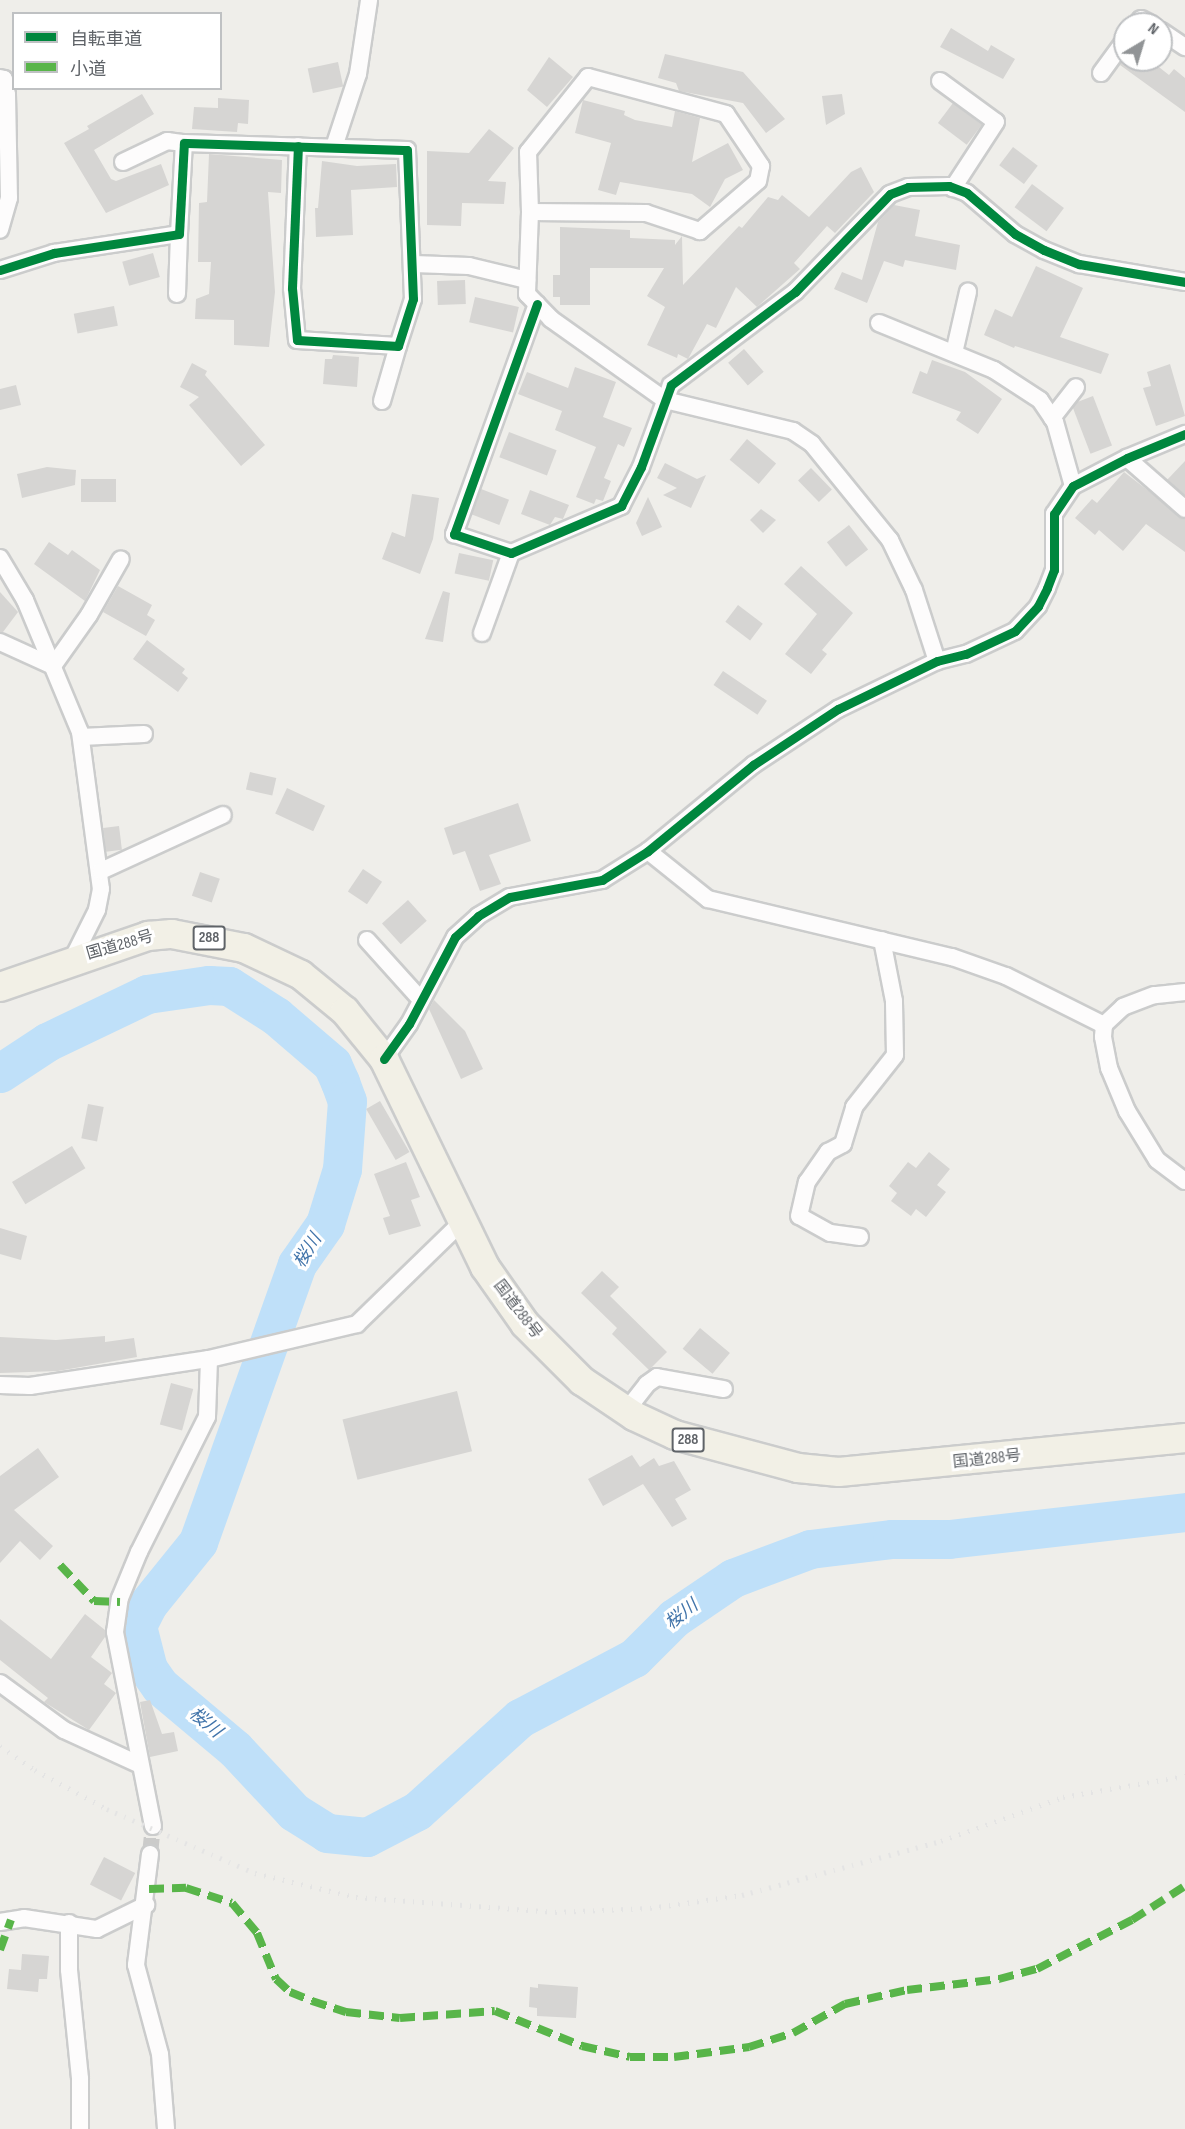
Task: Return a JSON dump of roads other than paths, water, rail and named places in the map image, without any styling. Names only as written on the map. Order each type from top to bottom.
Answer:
[{"type":"highway","name":"国道288号","points":[[0,987],[72,960],[148,936],[172,934],[244,948],[280,963],[328,994],[361,1026],[384,1059],[485,1266],[525,1324],[582,1381],[626,1411],[675,1436],[712,1448],[798,1468],[839,1472],[1185,1438]]},
{"type":"street","points":[[334,147],[358,74],[369,0]]},
{"type":"street","points":[[1101,73],[1113,56]]},
{"type":"street","points":[[530,212],[646,213],[700,231],[758,181],[761,166],[726,114],[588,77],[528,152],[530,212],[527,294],[639,385],[665,400],[793,431],[812,444],[826,465],[863,502],[890,540],[914,590],[937,661]]},
{"type":"street","points":[[0,78],[4,79],[7,95],[5,177],[9,198],[0,230]]},
{"type":"street","points":[[940,81],[996,122],[953,188]]},
{"type":"street","points":[[123,162],[167,141],[407,150],[414,264],[411,315],[398,346],[382,401]]},
{"type":"street","points":[[177,294],[184,143]]},
{"type":"street","points":[[298,146],[292,288],[297,340],[398,346]]},
{"type":"street","points":[[537,304],[454,534],[512,553],[621,506],[640,467],[671,385],[795,291],[876,204],[908,188],[953,188],[967,193],[1015,234],[1044,250],[1089,266],[1185,282]]},
{"type":"street","points":[[0,270],[54,253],[179,234]]},
{"type":"street","points":[[414,264],[470,266],[527,280]]},
{"type":"street","points":[[954,353],[968,292]]},
{"type":"street","points":[[879,323],[954,353],[1022,386],[1040,400],[1052,418],[1073,486]]},
{"type":"street","points":[[1052,418],[1076,387]]},
{"type":"street","points":[[384,1059],[396,1045],[455,937],[478,916],[510,897],[602,880],[648,851],[785,743],[838,709],[937,661],[1001,640],[1029,618],[1054,570],[1054,514],[1073,486],[1127,458],[1185,434]]},
{"type":"street","points":[[1127,458],[1185,509]]},
{"type":"street","points":[[482,633],[512,553]]},
{"type":"street","points":[[0,558],[25,600],[81,737],[101,871],[97,910],[72,960]]},
{"type":"street","points":[[53,666],[89,615],[121,559]]},
{"type":"street","points":[[0,642],[53,666]]},
{"type":"street","points":[[81,737],[144,734]]},
{"type":"street","points":[[101,871],[223,815]]},
{"type":"street","points":[[648,851],[708,899],[952,957],[1006,976],[1104,1025]]},
{"type":"street","points":[[367,940],[421,1000]]},
{"type":"street","points":[[860,1237],[830,1233],[799,1216],[807,1182],[828,1152],[843,1144],[854,1107],[895,1055],[894,1001],[882,940]]},
{"type":"street","points":[[1104,1025],[1134,1002],[1185,992]]},
{"type":"street","points":[[1104,1025],[1108,1068],[1127,1111],[1157,1160],[1185,1181]]},
{"type":"street","points":[[0,1385],[30,1386],[212,1359],[357,1324],[462,1222]]},
{"type":"street","points":[[153,1826],[138,1764],[115,1632],[120,1598],[207,1417],[212,1359]]},
{"type":"street","points":[[626,1411],[647,1384],[657,1377],[724,1389]]},
{"type":"street","points":[[0,1683],[64,1730],[138,1764]]},
{"type":"street","points":[[150,1854],[137,1974],[160,2054],[166,2129]]},
{"type":"street","points":[[0,1922],[24,1918],[69,1923],[88,1928],[107,1927],[146,1905]]},
{"type":"street","points":[[69,1923],[69,1970],[81,2079],[80,2129]]},
{"type":"waterway","name":"桜川","points":[[0,1073],[47,1042],[147,994],[209,985],[229,986],[276,1016],[332,1064],[340,1082],[347,1101],[342,1169],[325,1224],[297,1264],[198,1542],[148,1604],[137,1626],[148,1669],[160,1686],[235,1749],[294,1812],[327,1833],[367,1837],[417,1811],[520,1718],[634,1658],[674,1618],[733,1578],[810,1549],[892,1539],[949,1539],[1185,1512]]},
{"type":"tunnel","points":[[150,1854],[153,1826]]},
{"type":"railway","points":[[0,1746],[35,1770],[107,1809],[255,1873],[356,1897],[555,1912],[650,1908],[742,1895],[941,1841],[1063,1797],[1185,1776]]}]
